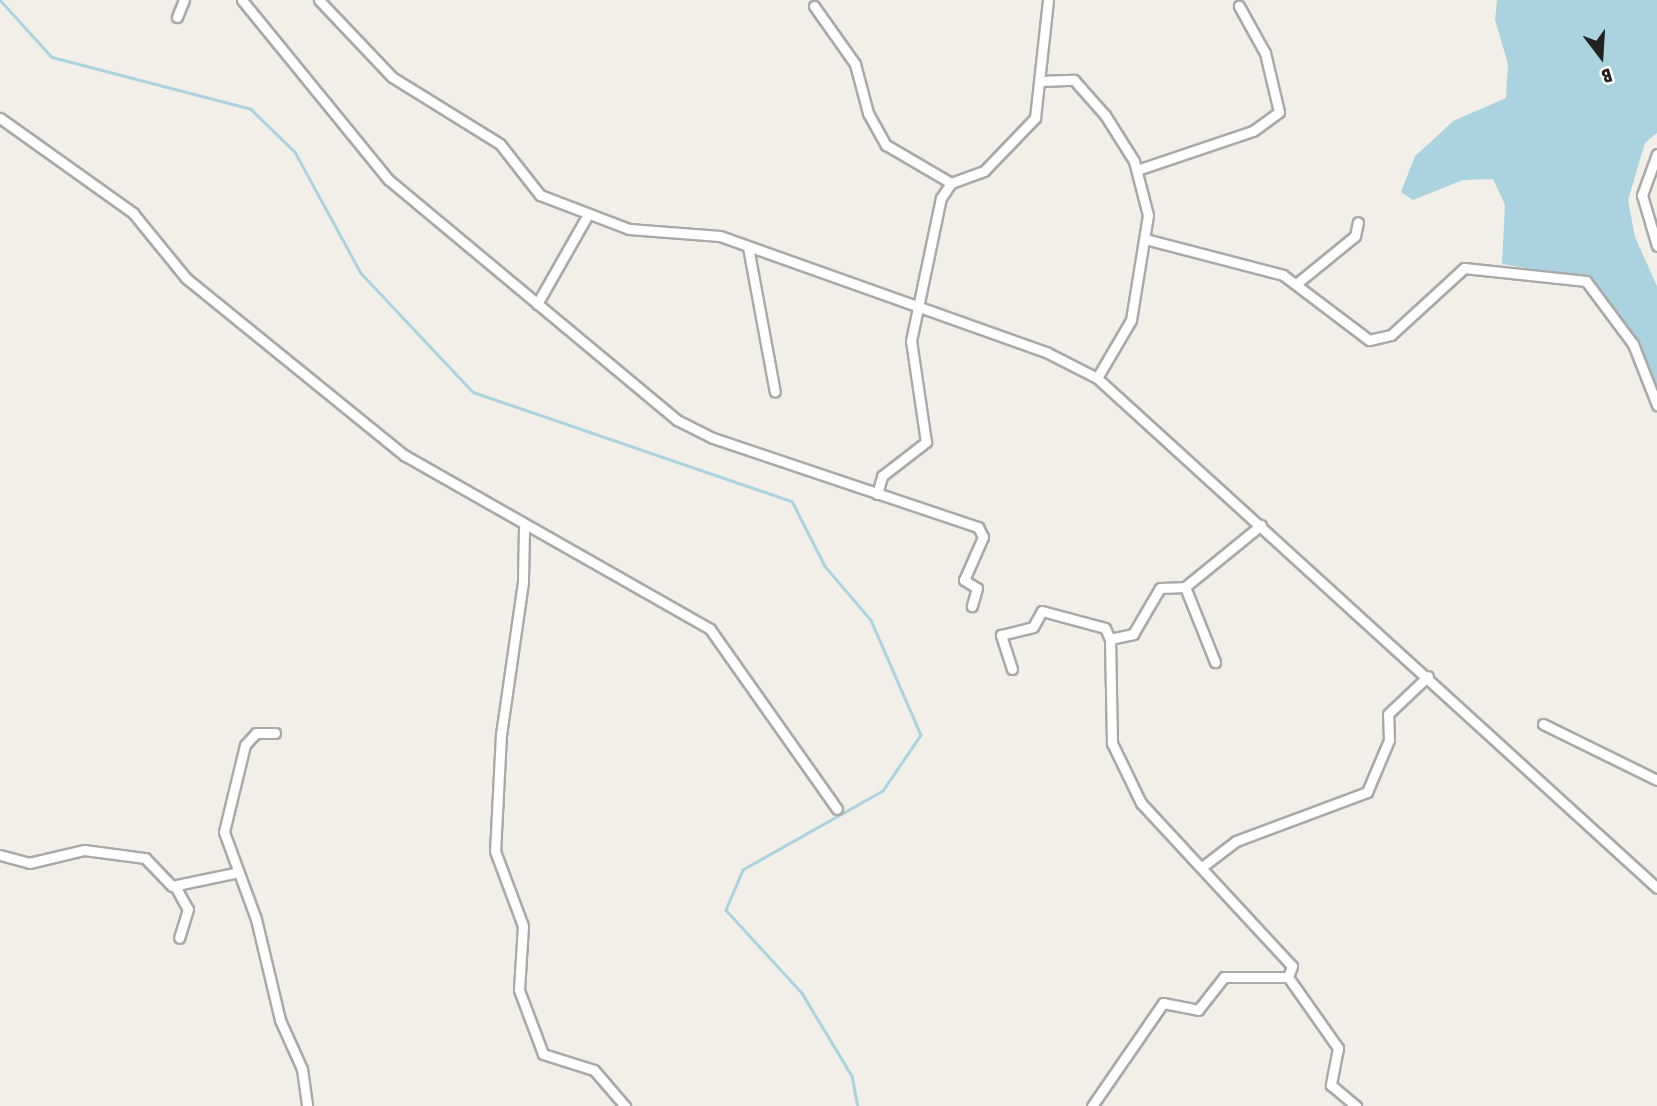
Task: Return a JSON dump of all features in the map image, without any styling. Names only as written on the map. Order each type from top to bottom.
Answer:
[{"type":"street","points":[[177,17],[184,0]]},
{"type":"street","points":[[242,0],[389,180],[692,429],[978,527],[983,537],[964,580],[977,587],[972,606]]},
{"type":"street","points":[[319,0],[392,77],[500,144],[540,195],[587,216],[640,232],[715,235],[1048,353],[1097,378],[1428,676],[1657,888]]},
{"type":"street","points":[[877,494],[882,476],[926,442],[911,341],[941,198],[951,183],[984,171],[1028,127],[1040,81],[1048,0]]},
{"type":"street","points":[[814,6],[855,64],[868,113],[886,145],[951,183]]},
{"type":"street","points":[[1137,170],[1253,131],[1279,112],[1265,53],[1239,6]]},
{"type":"street","points":[[1040,81],[1066,79],[1080,86],[1137,170],[1149,240],[1127,332],[1097,378]]},
{"type":"street","points":[[0,118],[133,213],[192,283],[396,449],[524,528],[710,629],[837,810]]},
{"type":"street","points":[[1657,154],[1642,195],[1657,246]]},
{"type":"street","points":[[537,304],[587,216]]},
{"type":"street","points":[[1296,284],[1355,236],[1358,222]]},
{"type":"street","points":[[1149,240],[1276,272],[1296,284],[1359,337],[1374,341],[1399,328],[1464,268],[1586,281],[1633,344],[1657,405]]},
{"type":"street","points":[[748,247],[775,392]]},
{"type":"street","points":[[1111,639],[1140,627],[1163,585],[1185,587],[1261,525]]},
{"type":"street","points":[[524,528],[523,582],[502,720],[495,851],[523,926],[519,990],[543,1054],[594,1070],[625,1106]]},
{"type":"street","points":[[1185,587],[1215,662]]},
{"type":"street","points":[[1012,669],[1001,635],[1033,627],[1042,611],[1105,628],[1111,639],[1115,755],[1148,812],[1290,963],[1288,977],[1338,1048],[1331,1084],[1356,1106]]},
{"type":"street","points":[[1202,867],[1236,841],[1367,792],[1389,740],[1388,714],[1428,676]]},
{"type":"street","points":[[1543,724],[1657,780]]},
{"type":"street","points":[[275,733],[256,733],[246,745],[225,821],[234,873],[256,919],[307,1106]]},
{"type":"street","points":[[0,855],[29,863],[84,850],[145,858],[175,886],[188,909],[179,938]]},
{"type":"street","points":[[175,886],[234,873]]},
{"type":"street","points":[[1092,1106],[1163,1003],[1198,1010],[1228,975],[1288,977]]},
{"type":"water","points":[[1497,0],[1657,0],[1657,133],[1645,143],[1628,200],[1635,237],[1657,286],[1657,399],[1643,355],[1585,278],[1502,264],[1505,205],[1493,179],[1463,180],[1413,200],[1401,192],[1415,156],[1453,121],[1506,98],[1508,64],[1495,20]]},
{"type":"waterway","points":[[0,0],[52,57],[251,109],[295,152],[361,273],[473,392],[792,501],[825,566],[871,620],[921,735],[883,791],[743,870],[726,910],[802,993],[852,1076],[858,1106]]}]
